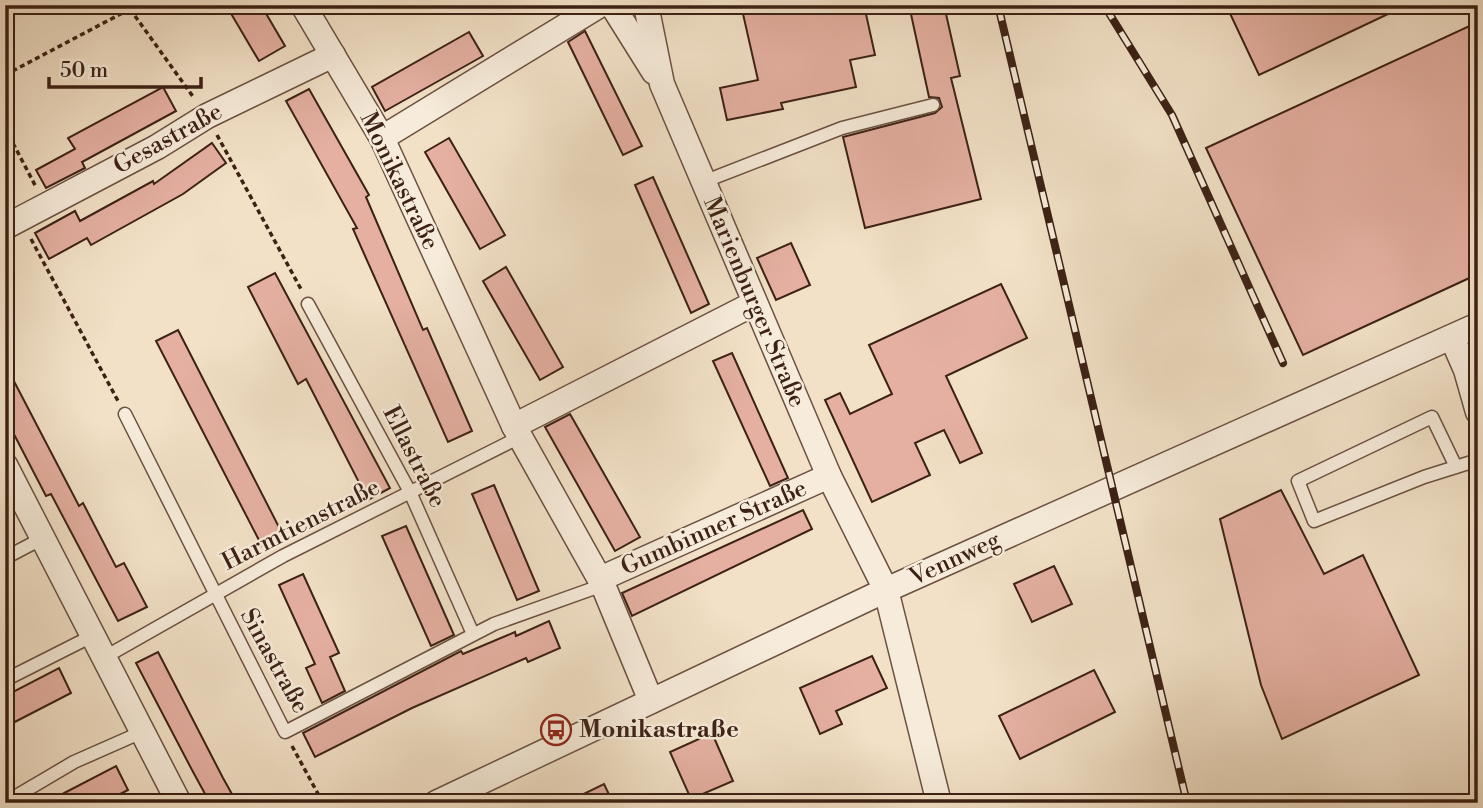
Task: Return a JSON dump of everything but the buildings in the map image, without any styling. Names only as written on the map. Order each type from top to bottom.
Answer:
[{"type":"street","name":"Monikastraße","points":[[303,5],[382,138],[517,431],[601,582],[651,701]]},
{"type":"street","points":[[382,138],[600,5]]},
{"type":"street","points":[[612,5],[662,84]]},
{"type":"street","name":"Marienburger Straße","points":[[646,5],[662,84],[753,304],[829,476],[886,590],[939,803]]},
{"type":"street","name":"Gesastraße","points":[[12,223],[157,147],[207,116],[333,55]]},
{"type":"street","points":[[517,431],[753,304]]},
{"type":"street","name":"Vennweg","points":[[436,803],[886,590],[1478,325]]},
{"type":"street","points":[[1452,338],[1466,369],[1478,412]]},
{"type":"street","points":[[5,466],[179,803]]},
{"type":"street","name":"Gumbinner Straße","points":[[601,582],[829,476]]},
{"type":"lane","points":[[703,182],[842,128],[933,105]]},
{"type":"lane","name":"Ellastraße","points":[[309,304],[410,492],[473,634]]},
{"type":"lane","name":"Sinastraße","points":[[125,414],[285,732],[473,634],[601,582]]},
{"type":"lane","points":[[1456,467],[1432,417],[1298,481],[1314,521],[1478,460]]},
{"type":"lane","name":"Harmtienstraße","points":[[5,680],[100,646],[214,594],[410,492],[517,431]]},
{"type":"lane","points":[[5,558],[41,539]]},
{"type":"lane","points":[[13,798],[74,762],[142,732]]},
{"type":"path","points":[[5,75],[129,7],[207,116],[309,304]]},
{"type":"path","points":[[5,128],[45,204]]},
{"type":"path","points":[[12,223],[125,414]]},
{"type":"path","points":[[285,732],[323,803]]},
{"type":"railway","points":[[998,5],[1187,803]]},
{"type":"railway","points":[[1104,5],[1172,115],[1283,363]]},
{"type":"place","name":"Monikastraße","points":[[556,730]]}]
